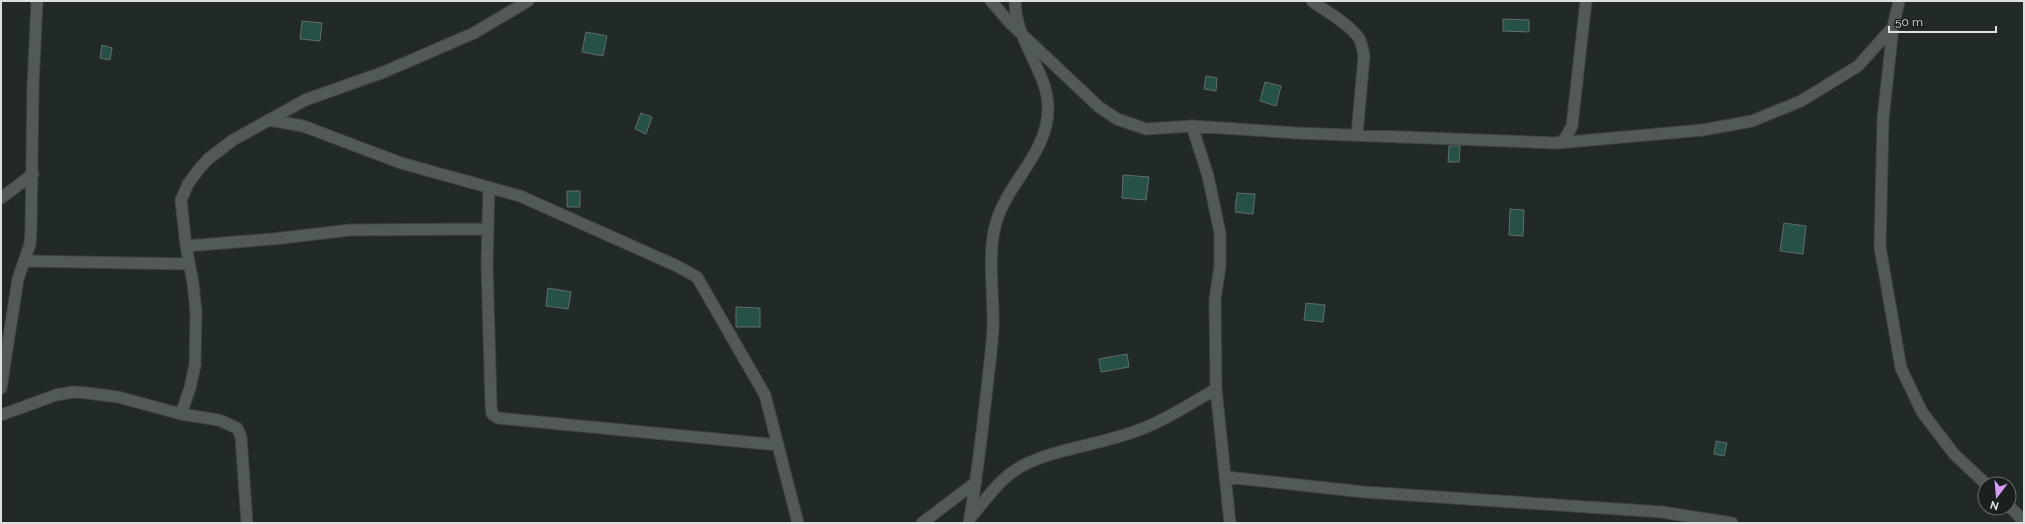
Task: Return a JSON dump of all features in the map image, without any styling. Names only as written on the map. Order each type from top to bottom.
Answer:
[{"type":"street","points":[[1,388],[18,279],[32,230],[33,86],[37,1]]},
{"type":"street","points":[[181,414],[190,388],[195,365],[196,312],[186,246],[182,200],[188,184],[208,159],[233,140],[305,100],[384,72],[474,33],[528,1]]},
{"type":"street","points":[[991,1],[1021,34],[1099,107],[1117,119],[1146,128],[1192,126],[1357,135],[1557,143],[1703,130],[1752,121],[1801,101],[1858,66],[1893,27]]},
{"type":"street","points":[[969,521],[976,482],[993,329],[993,246],[996,223],[1004,201],[1021,176],[1045,132],[1048,110],[1048,95],[1021,34],[1015,1]]},
{"type":"street","points":[[1312,1],[1346,26],[1358,38],[1362,45],[1364,56],[1357,135]]},
{"type":"street","points":[[1557,143],[1564,140],[1572,126],[1586,1]]},
{"type":"street","points":[[1899,1],[1893,27],[1883,119],[1880,247],[1901,368],[1922,412],[1954,454],[1977,476]]},
{"type":"street","points":[[268,120],[303,126],[401,163],[520,196],[678,266],[697,277],[765,395],[798,523]]},
{"type":"street","points":[[1192,126],[1208,176],[1220,233],[1220,266],[1215,299],[1216,389],[1230,523]]},
{"type":"street","points":[[1,198],[33,174]]},
{"type":"street","points":[[489,187],[490,405],[492,414],[498,418],[778,445]]},
{"type":"street","points":[[186,246],[273,239],[350,230],[488,229]]},
{"type":"street","points":[[24,261],[189,264]]},
{"type":"street","points":[[969,521],[1000,483],[1021,466],[1047,455],[1113,439],[1137,431],[1158,422],[1216,389]]},
{"type":"street","points":[[1,415],[56,395],[73,392],[118,397],[181,414],[220,420],[237,428],[241,437],[247,523]]},
{"type":"street","points":[[1226,477],[1364,492],[1662,512],[1732,523]]},
{"type":"street","points":[[922,523],[930,519],[976,482]]},
{"type":"building","points":[[1503,19],[1529,20],[1529,32],[1503,31]]},
{"type":"building","points":[[302,21],[322,23],[320,41],[300,39]]},
{"type":"building","points":[[586,32],[607,36],[603,56],[582,52]]},
{"type":"building","points":[[102,45],[112,48],[110,60],[100,58]]},
{"type":"building","points":[[1206,76],[1217,78],[1216,91],[1204,89]]},
{"type":"building","points":[[1265,82],[1281,86],[1276,106],[1260,101]]},
{"type":"building","points":[[641,113],[652,117],[646,134],[635,129]]},
{"type":"building","points":[[1449,146],[1460,146],[1459,162],[1448,162]]},
{"type":"building","points":[[1123,175],[1149,177],[1146,200],[1122,198]]},
{"type":"building","points":[[567,191],[580,191],[580,207],[567,207]]},
{"type":"building","points":[[1237,193],[1255,194],[1253,214],[1235,212]]},
{"type":"building","points":[[1510,209],[1524,210],[1523,236],[1509,235]]},
{"type":"building","points":[[1784,223],[1806,226],[1803,254],[1780,251]]},
{"type":"building","points":[[548,288],[571,292],[568,309],[546,306]]},
{"type":"building","points":[[1306,303],[1325,305],[1323,322],[1304,320]]},
{"type":"building","points":[[736,307],[760,308],[760,327],[736,327]]},
{"type":"building","points":[[1127,354],[1129,367],[1101,372],[1099,359]]},
{"type":"building","points":[[1716,441],[1727,443],[1724,456],[1714,454]]}]
